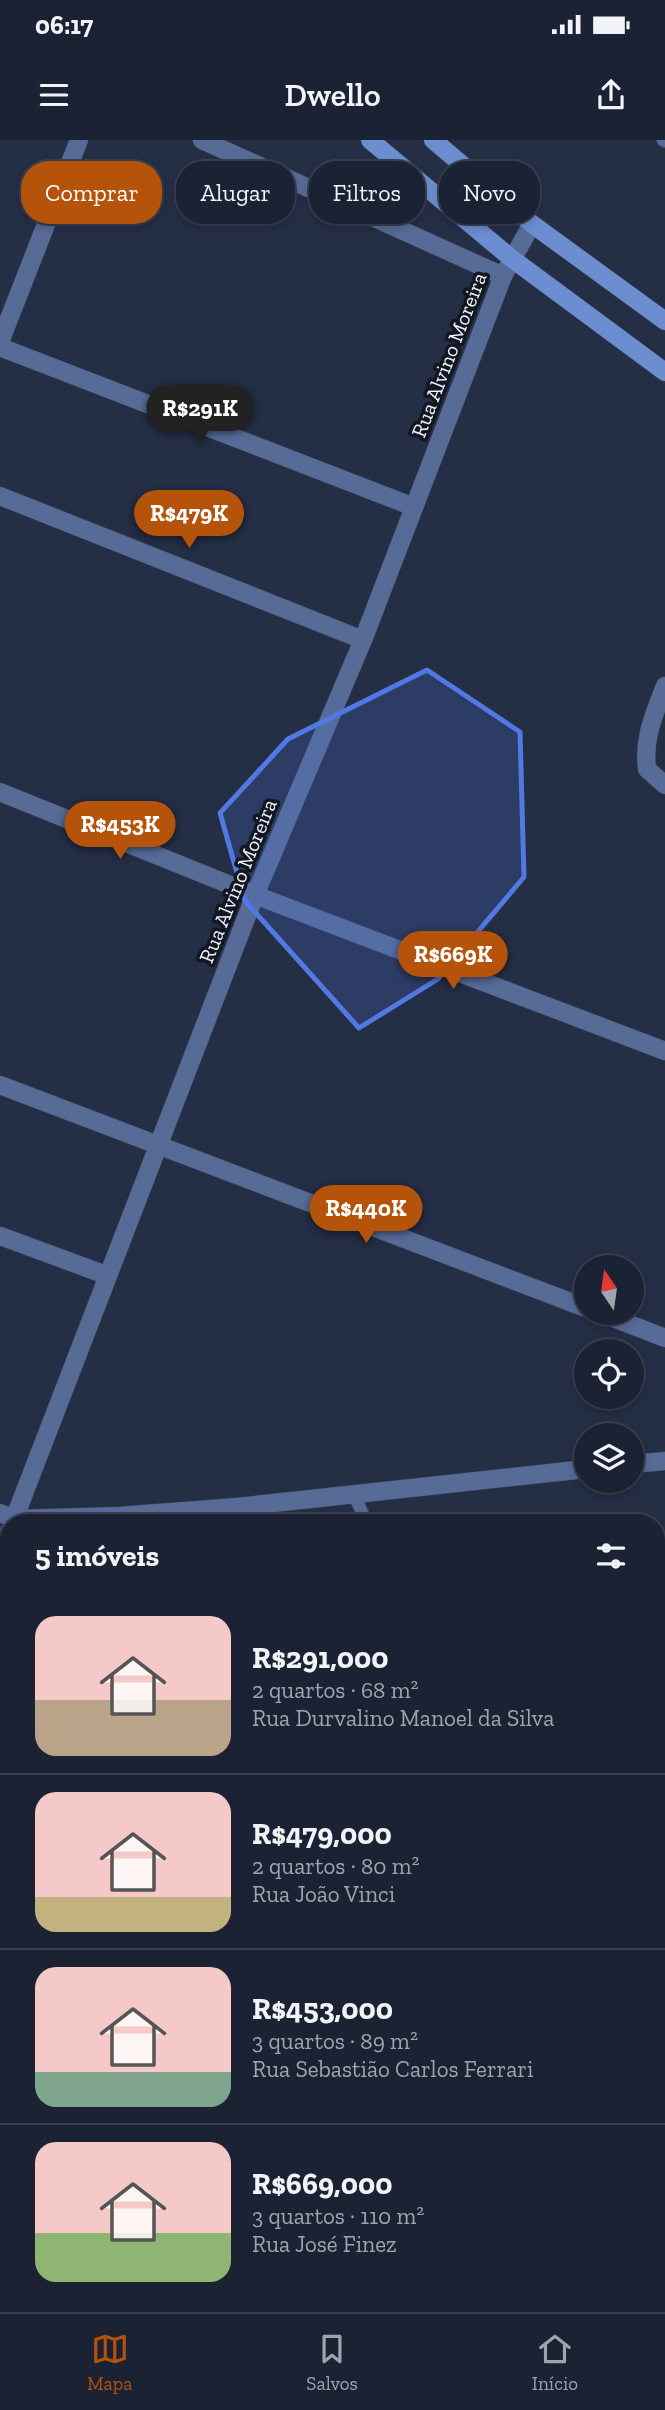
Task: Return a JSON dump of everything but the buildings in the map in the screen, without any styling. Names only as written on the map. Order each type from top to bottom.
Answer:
[{"type":"street","points":[[79,140],[0,345],[414,507]]},
{"type":"street","points":[[202,140],[503,276]]},
{"type":"street","points":[[370,140],[511,258],[665,372]]},
{"type":"street","points":[[433,140],[532,225],[665,321]]},
{"type":"street","name":"Rua Alvino Moreira","points":[[12,1514],[160,1146],[255,895],[363,640],[503,276],[532,225]]},
{"type":"street","points":[[0,496],[363,640]]},
{"type":"street","points":[[665,686],[645,738],[647,769],[665,785]]},
{"type":"street","points":[[0,792],[255,895],[665,1051]]},
{"type":"street","points":[[0,1085],[574,1303]]},
{"type":"street","points":[[0,1236],[106,1275]]},
{"type":"street","points":[[632,1325],[665,1338]]},
{"type":"street","points":[[644,1463],[665,1461]]},
{"type":"street","points":[[152,1514],[574,1470]]},
{"type":"lane","points":[[354,1494],[363,1514]]},
{"type":"highlighted area","points":[[427,670],[520,732],[524,877],[438,979],[359,1028],[245,901],[220,813],[288,739]]}]
